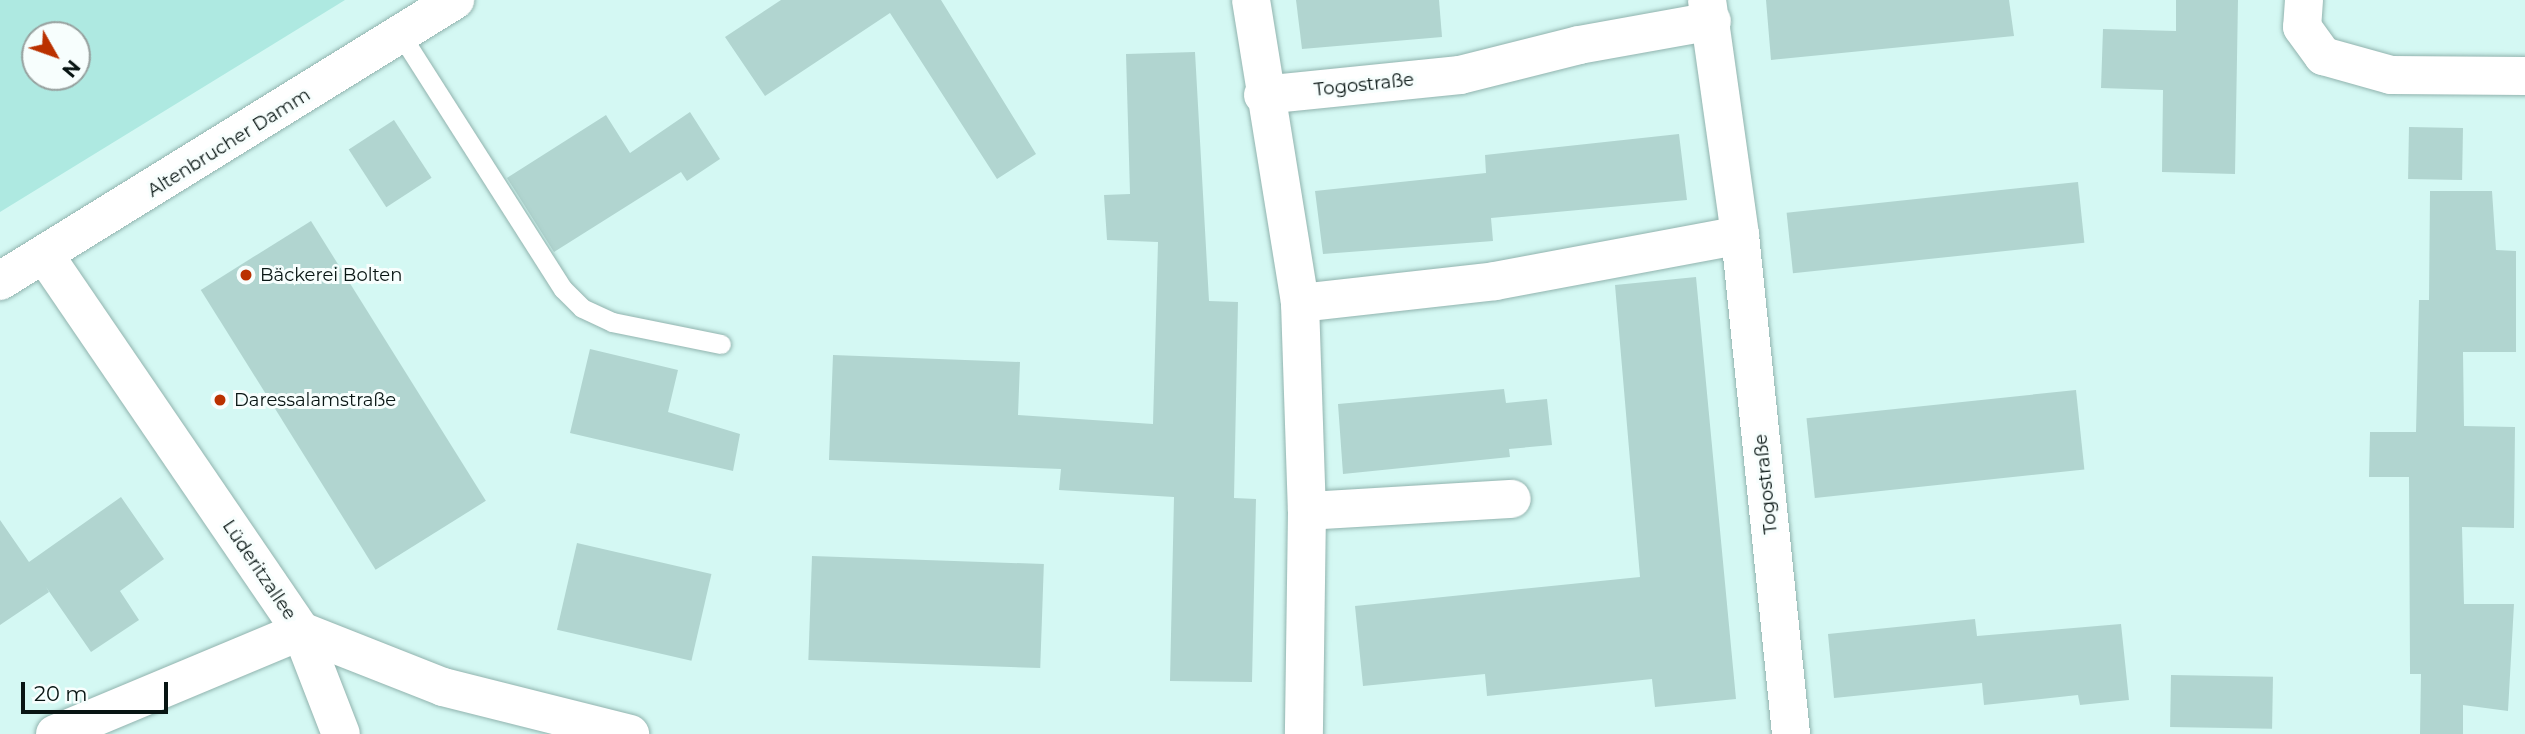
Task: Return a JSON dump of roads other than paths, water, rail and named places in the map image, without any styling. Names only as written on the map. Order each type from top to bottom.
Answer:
[{"type":"street","name":"Altenbrucher Damm","points":[[0,281],[46,257],[454,0]]},
{"type":"street","points":[[1251,0],[1263,94],[1300,303],[1307,511],[1304,734]]},
{"type":"street","points":[[2304,0],[2302,27],[2323,56],[2391,75],[2525,76]]},
{"type":"street","name":"Togostraße","points":[[1263,94],[1460,75],[1710,11],[1740,235],[1791,734]]},
{"type":"street","points":[[1300,303],[1495,281],[1740,235]]},
{"type":"street","name":"Lüderitzallee","points":[[46,257],[301,631],[443,687],[630,734]]},
{"type":"street","points":[[1307,511],[1512,499]]},
{"type":"street","points":[[55,734],[301,631],[341,734]]},
{"type":"lane","points":[[401,35],[563,289],[582,308],[612,322],[720,344]]},
{"type":"place","name":"Bäckerei Bolten","points":[[246,275]]},
{"type":"place","name":"Daressalamstraße","points":[[220,400]]}]
